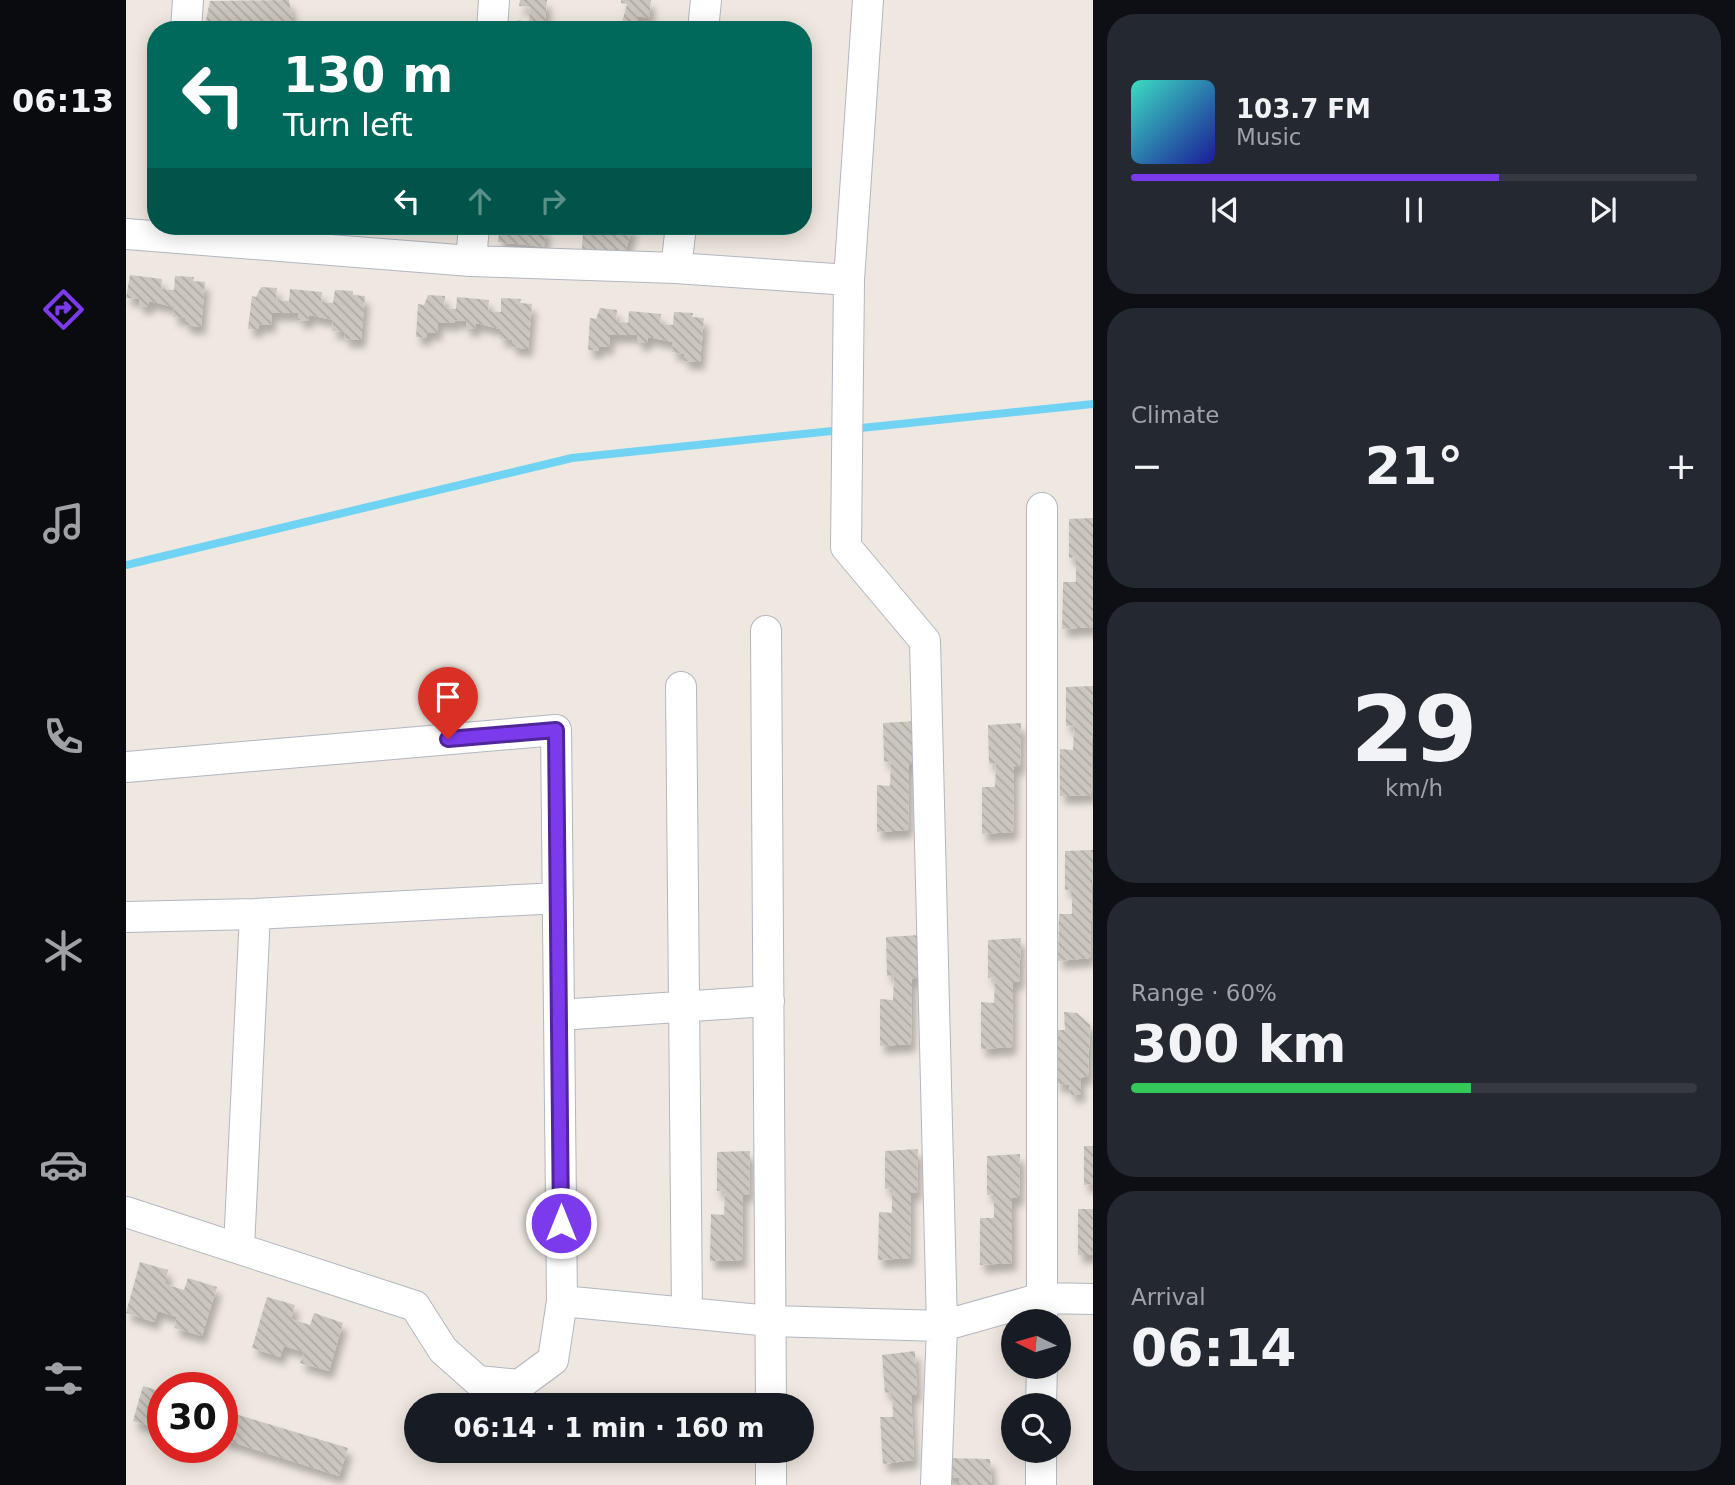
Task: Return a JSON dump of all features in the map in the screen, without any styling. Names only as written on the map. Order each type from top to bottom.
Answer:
[{"type":"street","points":[[187,21],[188,0]]},
{"type":"street","points":[[493,21],[494,0]]},
{"type":"street","points":[[704,21],[706,0]]},
{"type":"street","points":[[868,0],[849,279],[846,547],[925,641],[943,1326],[936,1485]]},
{"type":"street","points":[[126,234],[147,232]]},
{"type":"street","points":[[208,235],[471,261],[676,268],[849,279]]},
{"type":"street","points":[[471,261],[473,235]]},
{"type":"street","points":[[676,268],[680,235]]},
{"type":"street","points":[[1042,508],[1042,1309]]},
{"type":"street","points":[[766,631],[771,1393]]},
{"type":"street","points":[[681,687],[687,1313]]},
{"type":"street","points":[[126,767],[556,730],[562,1301],[553,1360],[519,1385],[478,1381],[443,1350],[415,1306],[126,1212]]},
{"type":"street","points":[[126,917],[255,914],[558,898]]},
{"type":"street","points":[[239,1248],[255,914]]},
{"type":"street","points":[[559,1015],[769,1000]]},
{"type":"street","points":[[1047,1309],[1093,1299]]},
{"type":"street","points":[[562,1301],[771,1321],[943,1326],[1001,1317]]},
{"type":"street","points":[[771,1463],[771,1485]]},
{"type":"street","points":[[1041,1463],[1041,1485]]},
{"type":"building","points":[[289,0],[293,21],[206,21],[210,1]]},
{"type":"building","points":[[520,0],[547,0],[545,21],[529,21],[530,7],[519,6]]},
{"type":"building","points":[[621,0],[651,0],[649,18],[638,16],[638,21],[622,21],[627,4],[621,3]]},
{"type":"building","points":[[499,235],[545,235],[544,247],[498,242]]},
{"type":"building","points":[[583,235],[630,235],[625,253],[582,249]]},
{"type":"building","points":[[130,275],[162,279],[161,289],[174,290],[175,276],[194,277],[193,281],[205,282],[201,327],[185,325],[185,318],[173,317],[174,307],[149,301],[149,307],[139,306],[139,299],[126,298]]},
{"type":"building","points":[[261,287],[277,288],[276,300],[289,301],[290,289],[322,292],[321,302],[333,303],[335,290],[353,291],[353,295],[365,296],[361,340],[344,339],[345,332],[332,331],[333,320],[309,315],[308,321],[298,320],[299,313],[272,313],[271,325],[259,324],[259,329],[248,329],[252,296],[256,297]]},
{"type":"building","points":[[428,295],[445,296],[444,308],[456,309],[457,297],[489,300],[488,311],[501,312],[501,298],[521,299],[520,303],[532,304],[528,349],[512,347],[512,340],[500,339],[500,329],[476,323],[476,329],[466,328],[466,321],[438,322],[437,333],[427,332],[426,338],[416,337],[418,304],[424,305]]},
{"type":"building","points":[[600,308],[617,310],[616,321],[628,323],[629,311],[661,314],[660,324],[673,325],[674,312],[693,313],[692,317],[704,318],[700,362],[684,361],[684,354],[672,352],[673,342],[648,337],[647,343],[637,342],[638,335],[610,335],[609,347],[599,346],[598,351],[588,350],[590,318],[596,319]]},
{"type":"building","points":[[1093,518],[1093,627],[1062,629],[1063,582],[1076,582],[1076,557],[1069,558],[1069,519]]},
{"type":"building","points":[[1093,686],[1091,795],[1060,796],[1060,749],[1073,750],[1074,725],[1066,726],[1066,687]]},
{"type":"building","points":[[916,721],[915,765],[909,765],[908,830],[877,832],[877,785],[890,786],[891,761],[884,762],[883,723]]},
{"type":"building","points":[[1021,723],[1020,767],[1014,767],[1013,832],[982,834],[982,787],[995,787],[996,763],[989,764],[988,725]]},
{"type":"building","points":[[1093,850],[1090,958],[1058,961],[1059,914],[1072,914],[1072,889],[1065,890],[1065,851]]},
{"type":"building","points":[[920,935],[918,979],[912,979],[911,1044],[880,1046],[880,999],[893,1000],[894,975],[887,976],[886,937]]},
{"type":"building","points":[[1021,938],[1019,982],[1013,982],[1012,1047],[981,1049],[981,1002],[994,1003],[995,977],[988,978],[988,940]]},
{"type":"building","points":[[1064,1012],[1077,1013],[1090,1025],[1088,1076],[1080,1078],[1081,1094],[1071,1095],[1069,1085],[1056,1084],[1057,1030],[1065,1030]]},
{"type":"building","points":[[1084,1146],[1093,1146],[1093,1184],[1084,1185]]},
{"type":"building","points":[[918,1149],[917,1193],[911,1192],[910,1258],[878,1260],[879,1212],[892,1213],[892,1188],[885,1189],[885,1151]]},
{"type":"building","points":[[750,1151],[749,1195],[743,1194],[742,1260],[710,1261],[711,1214],[724,1215],[725,1190],[717,1191],[717,1152]]},
{"type":"building","points":[[1020,1154],[1019,1198],[1012,1198],[1012,1263],[980,1265],[980,1218],[994,1218],[994,1194],[987,1195],[987,1156]]},
{"type":"building","points":[[1078,1209],[1093,1209],[1093,1255],[1078,1255]]},
{"type":"building","points":[[140,1262],[168,1270],[165,1284],[184,1290],[188,1278],[217,1287],[202,1336],[174,1328],[177,1317],[158,1311],[154,1322],[126,1313]]},
{"type":"building","points":[[267,1297],[295,1305],[291,1319],[310,1325],[314,1313],[343,1323],[329,1371],[300,1363],[304,1352],[284,1346],[280,1357],[252,1348]]},
{"type":"building","points":[[915,1351],[917,1394],[911,1395],[914,1460],[883,1464],[880,1417],[893,1417],[892,1392],[885,1393],[882,1355]]},
{"type":"building","points":[[143,1386],[147,1387],[147,1425],[133,1421]]},
{"type":"building","points":[[238,1415],[348,1448],[339,1476],[238,1444]]},
{"type":"building","points":[[944,1458],[990,1459],[992,1485],[959,1485],[960,1478],[944,1477]]},
{"type":"waterway","points":[[126,565],[572,458],[1093,404]]},
{"type":"route","points":[[448,739],[556,730],[561,1223]]}]
